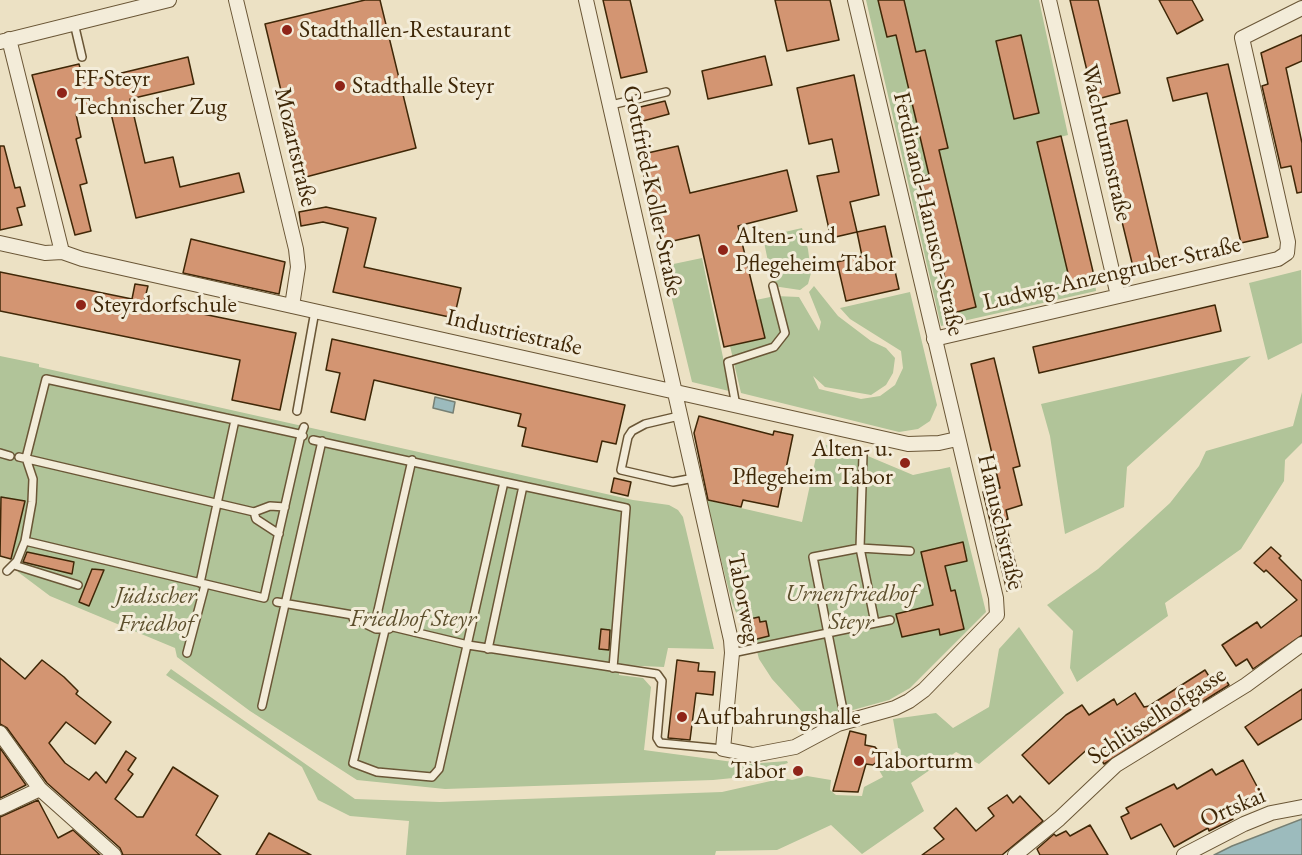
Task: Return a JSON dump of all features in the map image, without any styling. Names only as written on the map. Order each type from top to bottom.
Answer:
[{"type":"street","points":[[62,252],[5,40],[145,3],[169,0]]},
{"type":"street","name":"Mozartstraße","points":[[236,0],[296,249],[298,267],[292,306]]},
{"type":"street","name":"Gottfried-Koller-Straße","points":[[586,0],[673,391]]},
{"type":"street","name":"Ferdinand-Hanusch-Straße","points":[[855,0],[957,439]]},
{"type":"street","name":"Wachtturmstraße","points":[[1049,0],[1118,296]]},
{"type":"street","name":"Ludwig-Anzengruber-Straße","points":[[934,339],[1278,259],[1287,254],[1288,242],[1242,38],[1302,8]]},
{"type":"street","name":"Industriestraße","points":[[0,243],[45,253],[62,252],[908,444],[939,443],[957,439]]},
{"type":"street","name":"Taborweg","points":[[673,391],[732,653],[723,749]]},
{"type":"street","name":"Hanuschstraße","points":[[723,749],[753,755],[778,752],[853,719],[894,708],[909,701],[924,690],[997,615],[996,598],[957,439]]},
{"type":"street","name":"Schlüsselhofgasse","points":[[1015,855],[1059,819],[1116,765],[1246,685],[1302,644]]},
{"type":"street","points":[[0,733],[40,789],[114,855]]},
{"type":"street","points":[[0,808],[40,789]]},
{"type":"street","name":"Ortskai","points":[[1184,855],[1244,824],[1271,813],[1302,807]]},
{"type":"lane","points":[[74,23],[82,57]]},
{"type":"lane","points":[[611,105],[666,92]]},
{"type":"lane","points":[[736,406],[728,362],[774,347],[785,333],[773,286]]},
{"type":"lane","points":[[297,411],[315,311]]},
{"type":"lane","points":[[25,541],[264,598],[302,432],[46,379],[22,458],[33,478],[33,490],[25,541],[11,568],[78,585]]},
{"type":"lane","points":[[679,416],[645,424],[632,431],[628,437],[621,470],[673,482],[694,478]]},
{"type":"lane","points":[[187,653],[236,420]]},
{"type":"lane","points":[[313,440],[626,508],[613,668]]},
{"type":"lane","points":[[262,706],[322,441]]},
{"type":"lane","points":[[0,453],[10,456]]},
{"type":"lane","points":[[863,455],[860,548],[874,623]]},
{"type":"lane","points":[[22,458],[254,512],[270,506],[285,507]]},
{"type":"lane","points":[[376,619],[412,460]]},
{"type":"lane","points":[[389,629],[353,763],[377,772],[432,777],[439,769],[504,482]]},
{"type":"lane","points":[[488,649],[523,486]]},
{"type":"lane","points":[[254,512],[256,519],[279,534]]},
{"type":"lane","points":[[843,710],[813,557],[860,548],[910,551]]},
{"type":"lane","points":[[277,602],[350,617],[376,619],[389,629]]},
{"type":"lane","points":[[350,617],[365,625],[488,649],[661,676],[663,681],[657,738],[660,744],[723,749]]},
{"type":"lane","points":[[732,653],[890,620]]},
{"type":"green space","points":[[866,0],[1039,0],[1068,135],[1037,143],[1071,286],[1095,280],[1096,291],[941,326]]},
{"type":"green space","points":[[802,228],[811,273],[808,284],[800,290],[773,286],[763,237]]},
{"type":"green space","points":[[702,258],[729,391],[692,382],[664,266]]},
{"type":"green space","points":[[1301,270],[1302,343],[1268,360],[1249,283]]},
{"type":"green space","points":[[814,286],[838,316],[871,341],[886,348],[895,358],[893,373],[886,385],[871,395],[825,387],[813,376],[819,389],[861,399],[880,396],[895,385],[903,368],[901,351],[850,319],[840,308],[910,292],[937,405],[930,421],[918,429],[899,432],[741,393],[730,346],[764,338],[756,300],[775,296],[799,297],[819,331],[821,322],[809,292]]},
{"type":"green space","name":"Friedhof Steyr","points":[[0,356],[39,364],[39,367],[633,500],[669,505],[678,510],[683,517],[714,649],[668,648],[664,667],[619,665],[619,675],[643,678],[651,687],[644,750],[748,764],[787,761],[788,763],[743,777],[713,780],[445,789],[357,780],[250,711],[177,657],[175,648],[50,596],[18,572],[25,551],[16,550],[13,559],[0,556]]},
{"type":"green space","points":[[1251,356],[1127,467],[1124,507],[1065,534],[1050,436],[1041,404]]},
{"type":"green space","points":[[1302,392],[1302,443],[1285,460],[1284,481],[1241,549],[1165,603],[1168,616],[1077,682],[1070,668],[1073,631],[1047,605],[1098,569],[1170,503],[1199,466],[1206,451],[1293,426]]},
{"type":"green space","name":"Urnenfriedhof Steyr","points":[[819,443],[863,454],[913,475],[950,467],[986,612],[910,688],[889,700],[842,713],[815,726],[772,679],[759,659],[754,640],[748,641],[732,603],[706,500],[802,522]]},
{"type":"green space","points":[[1019,627],[1064,693],[979,764],[956,752],[911,783],[924,811],[862,854],[831,825],[777,850],[716,851],[715,855],[406,855],[409,821],[350,816],[318,800],[302,767],[166,675],[171,669],[355,799],[440,802],[722,792],[784,778],[792,780],[807,776],[831,780],[830,790],[836,795],[862,796],[864,787],[883,777],[879,770],[900,759],[893,719],[936,713],[953,728],[989,707],[999,649]]},
{"type":"water","points":[[435,397],[455,402],[453,413],[433,408]]},
{"type":"water","points":[[1302,819],[1302,855],[1214,855],[1232,846]]},
{"type":"building","name":"Stadthalle Steyr","points":[[365,0],[380,0],[416,148],[302,178],[265,24]]},
{"type":"building","points":[[603,0],[630,0],[647,72],[621,78]]},
{"type":"building","points":[[775,0],[830,0],[839,40],[787,51]]},
{"type":"building","points":[[878,0],[904,0],[916,52],[925,50],[948,148],[939,150],[976,307],[953,313],[921,177],[929,175],[896,35],[887,37]]},
{"type":"building","points":[[1070,0],[1098,0],[1120,93],[1094,100]]},
{"type":"building","points":[[1159,0],[1192,0],[1203,20],[1177,34]]},
{"type":"building","points":[[1021,35],[1039,113],[1014,119],[996,41]]},
{"type":"building","points":[[1302,35],[1302,61],[1286,68],[1302,143],[1302,192],[1297,193],[1291,166],[1281,168],[1262,86],[1268,84],[1261,53]]},
{"type":"building","points":[[765,56],[772,85],[708,99],[702,71]]},
{"type":"building","points":[[188,57],[194,84],[130,99],[145,163],[173,157],[180,187],[239,173],[244,192],[136,218],[109,105],[76,114],[81,137],[76,139],[87,183],[80,185],[91,231],[75,235],[32,75],[79,64],[84,82]]},
{"type":"building","points":[[1228,64],[1268,237],[1241,243],[1207,93],[1173,101],[1167,78]]},
{"type":"building","points":[[854,75],[879,195],[850,202],[857,232],[831,238],[817,176],[839,172],[832,139],[809,144],[797,88]]},
{"type":"building","points":[[665,101],[669,114],[632,124],[628,110]]},
{"type":"building","points":[[1127,120],[1161,264],[1134,271],[1099,127]]},
{"type":"building","points":[[1061,136],[1095,280],[1071,286],[1037,142]]},
{"type":"building","points":[[0,146],[4,146],[15,188],[20,187],[25,206],[17,208],[22,225],[0,230]]},
{"type":"building","name":"Alten- und Pflegeheim Tabor","points":[[678,146],[690,193],[787,170],[797,211],[738,226],[765,338],[724,347],[699,235],[660,244],[639,155]]},
{"type":"building","points":[[326,207],[376,218],[364,267],[461,288],[454,318],[333,292],[348,228],[323,222],[301,226],[299,212]]},
{"type":"building","points":[[885,226],[899,289],[846,301],[837,262],[862,256],[857,232]]},
{"type":"building","points":[[191,239],[285,262],[279,294],[183,273]]},
{"type":"building","points":[[0,272],[132,299],[135,284],[148,286],[144,302],[296,333],[280,410],[232,400],[240,360],[0,311]]},
{"type":"building","points":[[1215,305],[1221,331],[1039,373],[1033,347]]},
{"type":"building","points":[[332,339],[625,405],[616,444],[602,441],[597,462],[522,446],[526,428],[518,426],[521,414],[374,380],[365,420],[331,412],[340,373],[326,370]]},
{"type":"building","points":[[994,358],[1020,466],[1013,468],[1022,505],[1006,510],[1008,519],[1005,520],[1021,587],[1007,591],[983,492],[1000,488],[971,364]]},
{"type":"building","points":[[699,416],[773,435],[774,431],[793,435],[778,507],[743,500],[741,507],[708,500],[694,433]]},
{"type":"building","points":[[614,478],[631,482],[628,496],[611,492]]},
{"type":"building","points":[[1,497],[25,501],[11,559],[0,556]]},
{"type":"building","points":[[963,542],[967,561],[945,566],[951,591],[955,590],[964,629],[940,635],[939,629],[902,637],[896,614],[933,605],[921,552]]},
{"type":"building","points":[[1271,547],[1302,581],[1302,635],[1253,669],[1247,659],[1236,666],[1222,645],[1257,622],[1261,628],[1297,600],[1266,570],[1264,572],[1254,563]]},
{"type":"building","points":[[27,552],[74,562],[72,574],[23,562]]},
{"type":"building","points":[[92,569],[104,570],[89,606],[79,602]]},
{"type":"building","points":[[759,617],[760,622],[766,621],[769,636],[749,641],[745,620]]},
{"type":"building","points":[[601,629],[610,630],[609,650],[599,649]]},
{"type":"building","points":[[0,658],[25,679],[42,660],[78,691],[76,694],[111,722],[95,744],[66,722],[49,743],[65,763],[89,780],[96,772],[106,783],[126,751],[136,758],[128,770],[133,774],[115,799],[137,817],[143,817],[173,767],[218,796],[196,835],[221,855],[123,855],[120,848],[47,783],[7,728],[0,724]]},
{"type":"building","name":"Aufbahrungshalle","points":[[677,660],[699,663],[698,671],[715,672],[713,695],[696,693],[690,740],[668,738]]},
{"type":"building","points":[[1205,670],[1212,681],[1222,674],[1229,685],[1104,764],[1092,745],[1049,784],[1022,755],[1066,715],[1082,705],[1089,715],[1114,699],[1117,705],[1135,693],[1144,707],[1149,706]]},
{"type":"building","points":[[1302,689],[1302,719],[1258,745],[1245,727]]},
{"type":"building","name":"Taborturm","points":[[850,731],[866,735],[865,745],[875,747],[880,753],[880,759],[873,765],[866,764],[858,792],[833,791]]},
{"type":"building","points":[[0,748],[26,785],[0,798]]},
{"type":"building","points":[[1243,760],[1260,792],[1228,809],[1233,819],[1209,831],[1208,828],[1174,847],[1161,824],[1131,839],[1121,817],[1129,813],[1126,808],[1174,784],[1177,789],[1212,769],[1216,775]]},
{"type":"building","points":[[1007,795],[1013,803],[1020,796],[1043,821],[1002,855],[922,855],[944,839],[934,828],[956,808],[976,831],[994,816],[988,808]]},
{"type":"building","points":[[38,800],[58,838],[73,830],[100,855],[0,855],[0,817]]},
{"type":"building","points":[[1090,825],[1108,855],[1040,855],[1037,849],[1054,834],[1056,836],[1066,831],[1070,836]]},
{"type":"building","points":[[269,833],[311,855],[256,855]]},
{"type":"place","name":"Stadthallen-Restaurant","points":[[287,30]]},
{"type":"place","name":"Stadthalle Steyr","points":[[340,86]]},
{"type":"place","name":"FF Steyr Technischer Zug","points":[[62,93]]},
{"type":"place","name":"Alten- und Pflegeheim Tabor","points":[[723,250]]},
{"type":"place","name":"Steyrdorfschule","points":[[81,305]]},
{"type":"place","name":"Alten- u. Pflegeheim Tabor","points":[[905,463]]},
{"type":"place","name":"Aufbahrungshalle","points":[[682,717]]},
{"type":"place","name":"Taborturm","points":[[859,761]]},
{"type":"place","name":"Tabor","points":[[798,771]]},
{"type":"park label","name":"Jüdischer Friedhof","points":[[156,610]]}]
